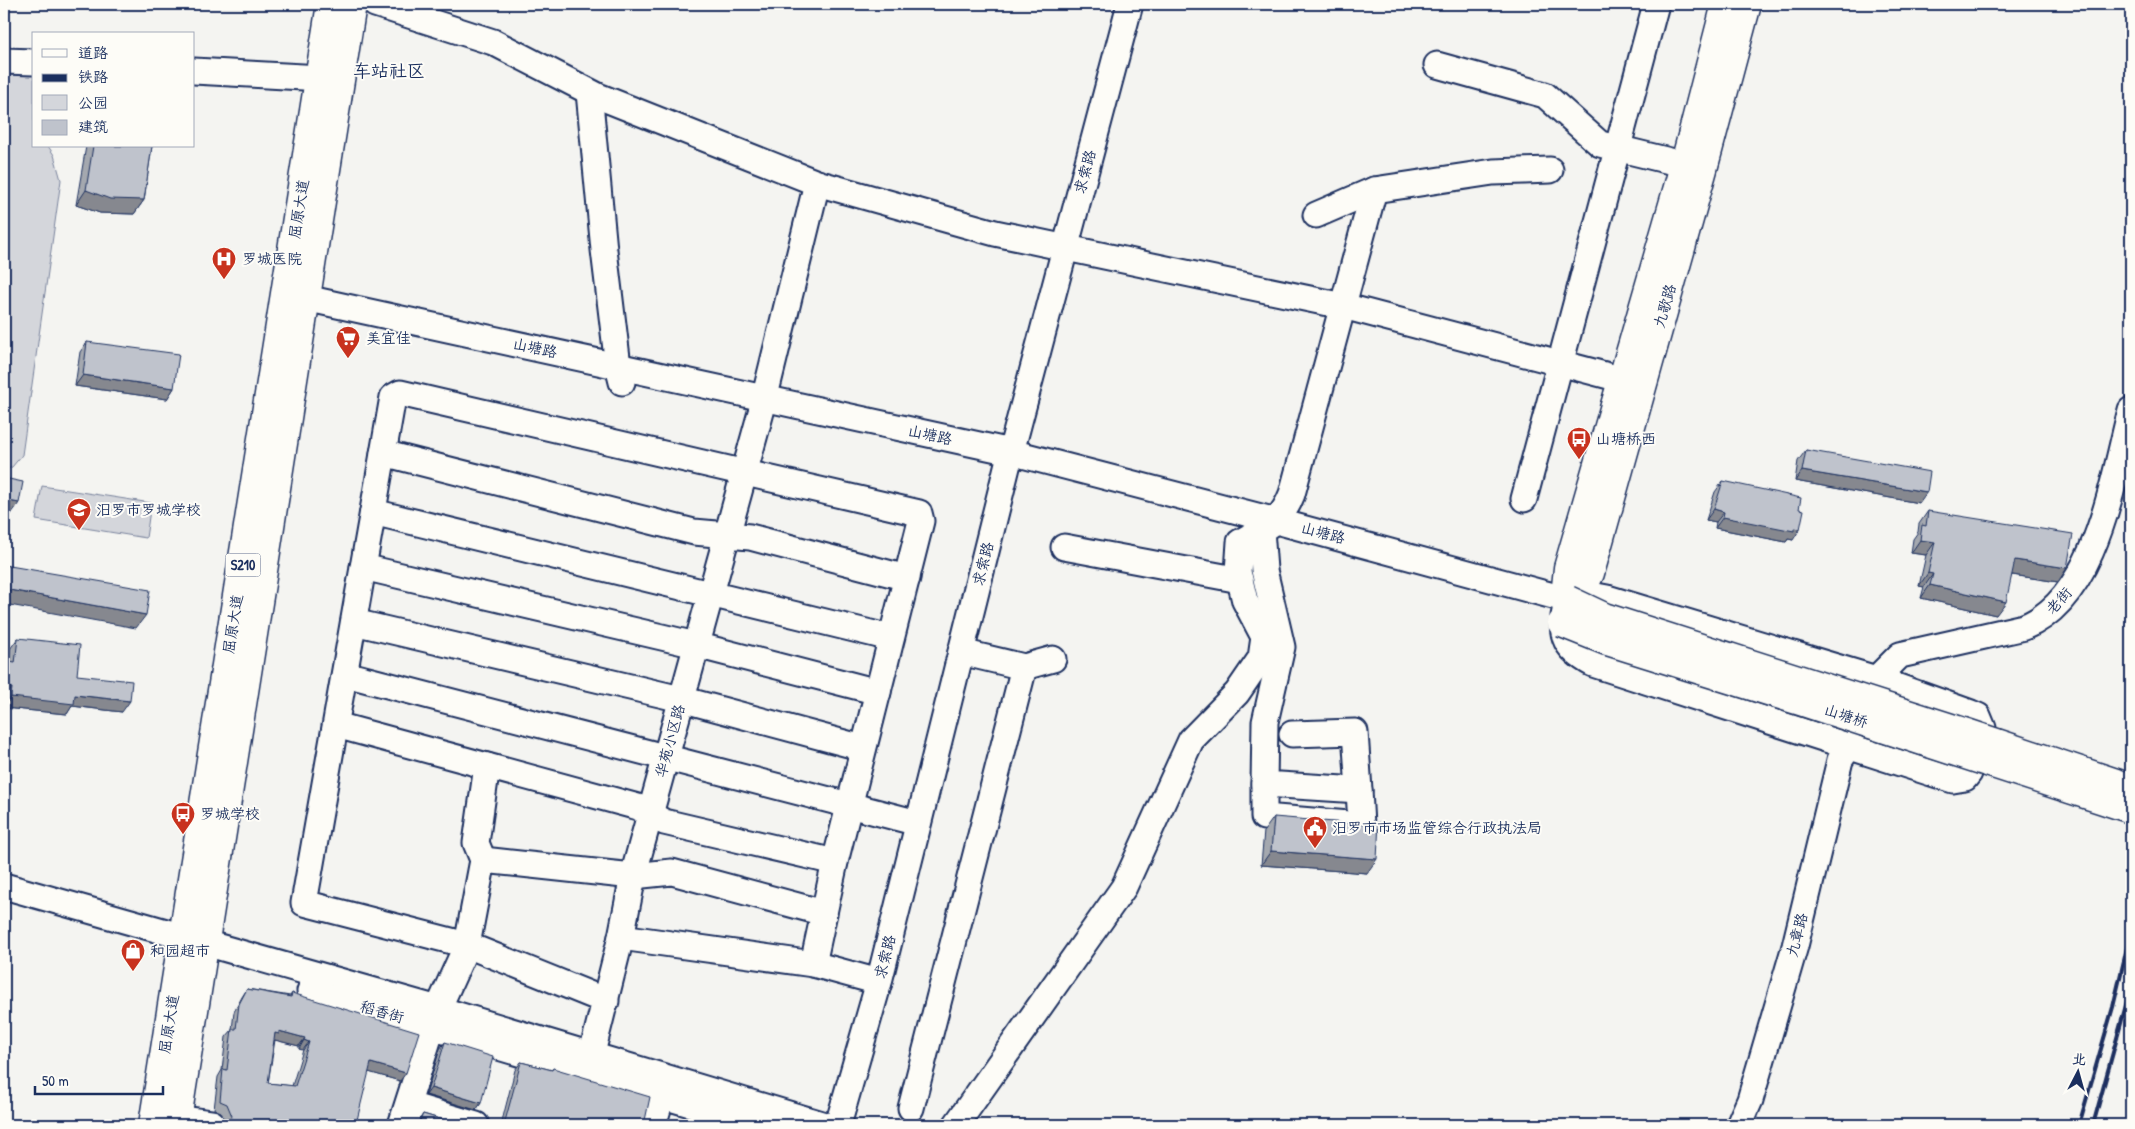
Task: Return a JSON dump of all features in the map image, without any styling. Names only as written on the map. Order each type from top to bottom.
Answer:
[{"type":"main road","name":"屈原大道","points":[[330,78],[331,4]]},
{"type":"main road","name":"屈原大道","points":[[169,1123],[192,948],[330,78],[352,4]]},
{"type":"main road","name":"九歌路","points":[[1694,166],[1726,4]]},
{"type":"main road","name":"九歌路","points":[[1565,612],[1590,573],[1632,382],[1694,166],[1747,4]]},
{"type":"main road","name":"山塘桥","points":[[1565,612],[1604,617],[1948,727],[2131,788]]},
{"type":"main road","name":"山塘桥","points":[[1565,612],[1607,641],[1809,704],[2131,809]]},
{"type":"street","points":[[375,4],[493,42],[589,92],[817,183],[995,233],[1343,306],[1632,382]]},
{"type":"street","name":"求索路","points":[[838,1125],[879,982],[1009,459],[1130,4]]},
{"type":"street","points":[[1524,499],[1656,4]]},
{"type":"street","points":[[4,61],[32,62]]},
{"type":"street","points":[[1437,65],[1545,95],[1600,144],[1694,166]]},
{"type":"street","points":[[195,71],[330,78]]},
{"type":"street","points":[[589,92],[604,250],[620,374]]},
{"type":"street","points":[[1316,215],[1374,190],[1493,172],[1550,170]]},
{"type":"street","name":"华苑小区路","points":[[589,1064],[622,937],[633,876],[762,405],[817,183]]},
{"type":"street","points":[[956,1125],[1124,887],[1191,740],[1237,694],[1261,658],[1264,637],[1245,601],[1238,572],[1240,542],[1269,525],[1285,512],[1292,494],[1374,190]]},
{"type":"street","name":"山塘路","points":[[295,304],[1009,459],[1269,525],[1565,612]]},
{"type":"street","points":[[606,1001],[466,945],[304,903],[393,397],[400,393],[919,513],[921,521],[834,862],[813,964]]},
{"type":"street","name":"老街","points":[[1876,679],[1900,655],[2024,627],[2039,621],[2055,609],[2080,576],[2097,540],[2131,410]]},
{"type":"street","points":[[383,453],[694,532],[750,537],[907,578]]},
{"type":"street","points":[[373,512],[892,638]]},
{"type":"street","points":[[1269,525],[1264,570],[1282,646],[1265,722],[1264,817],[1361,825],[1355,732],[1292,734]]},
{"type":"street","points":[[1064,547],[1240,580]]},
{"type":"street","points":[[363,567],[696,645],[878,692]]},
{"type":"street","points":[[1591,596],[1606,598],[1876,679],[1978,716],[1983,728],[1969,773],[1965,778],[1953,780],[1850,745],[1593,664],[1581,657],[1563,635],[1565,612],[1591,596]]},
{"type":"street","points":[[354,622],[681,699],[864,748]]},
{"type":"street","points":[[961,652],[1024,667],[1053,658]]},
{"type":"street","points":[[911,1108],[1024,667]]},
{"type":"street","points":[[344,674],[849,807],[918,823]]},
{"type":"street","points":[[336,725],[638,807],[664,822],[834,862]]},
{"type":"street","name":"九章路","points":[[1739,1125],[1750,1100],[1795,946],[1840,760],[1850,745]]},
{"type":"street","name":"九章路","points":[[1749,1125],[1759,1100],[1851,764],[1850,745]]},
{"type":"street","points":[[476,1125],[405,1115],[435,1018],[466,945],[483,860],[476,843],[487,766]]},
{"type":"street","points":[[1264,784],[1359,790]]},
{"type":"street","points":[[483,860],[633,876],[672,872],[824,913]]},
{"type":"street","points":[[4,886],[192,948]]},
{"type":"street","name":"稻香街","points":[[4,899],[192,948],[435,1018],[589,1064],[662,1096],[761,1125]]},
{"type":"street","points":[[622,937],[813,964],[879,982]]},
{"type":"street","points":[[589,1064],[825,1125]]},
{"type":"street","points":[[654,1125],[662,1096]]},
{"type":"street","points":[[169,1123],[212,1123]]},
{"type":"green space","points":[[4,73],[32,75],[32,148],[49,148],[54,155],[61,180],[22,455],[12,467],[4,471]]},
{"type":"green space","points":[[42,486],[151,503],[146,538],[36,520]]},
{"type":"building","points":[[93,148],[152,148],[144,200],[110,199],[86,190]]},
{"type":"building","points":[[87,342],[179,354],[174,388],[83,375]]},
{"type":"building","points":[[1806,450],[1930,472],[1927,492],[1802,471]]},
{"type":"building","points":[[4,478],[23,482],[19,503],[4,500]]},
{"type":"building","points":[[1723,481],[1801,498],[1799,509],[1804,510],[1800,529],[1794,528],[1794,531],[1723,517],[1724,512],[1714,509]]},
{"type":"building","points":[[1928,511],[2073,534],[2067,568],[2015,560],[2006,602],[1930,585],[1933,574],[1928,573],[1935,542],[1920,540],[1922,525],[1926,526]]},
{"type":"building","points":[[4,565],[150,590],[146,615],[4,589]]},
{"type":"building","points":[[18,638],[80,645],[77,675],[132,681],[130,701],[75,695],[74,704],[11,697],[12,688],[4,687],[4,661],[15,663]]},
{"type":"building","points":[[1274,817],[1370,825],[1379,822],[1377,859],[1271,851]]},
{"type":"building","points":[[247,989],[291,997],[292,993],[419,1032],[406,1073],[371,1063],[356,1124],[365,1125],[226,1125],[229,1124],[232,1116],[227,1104],[220,1101],[223,1069],[227,1070],[232,1029],[236,1029],[239,1004]],"holes":[[[279,1031],[305,1038],[304,1040],[309,1042],[295,1086],[268,1083],[275,1033],[279,1034]]]},
{"type":"building","points":[[445,1042],[493,1057],[481,1103],[431,1088]]},
{"type":"building","points":[[521,1062],[552,1070],[553,1068],[650,1097],[644,1125],[504,1125]]},
{"type":"building","points":[[423,1114],[460,1125],[418,1125]]},
{"type":"railway","points":[[2079,1125],[2113,1007],[2131,931]]},
{"type":"railway","points":[[2093,1125],[2131,987]]},
{"type":"place","name":"罗城医院","points":[[224,280]]},
{"type":"place","name":"美宜佳","points":[[348,359]]},
{"type":"place","name":"山塘桥西","points":[[1579,460]]},
{"type":"place","name":"汨罗市罗城学校","points":[[79,531]]},
{"type":"place","name":"罗城学校","points":[[183,835]]},
{"type":"place","name":"汨罗市市场监管综合行政执法局","points":[[1315,849]]},
{"type":"place","name":"和园超市","points":[[133,972]]},
{"type":"district","name":"车站社区","points":[[389,71]]}]
